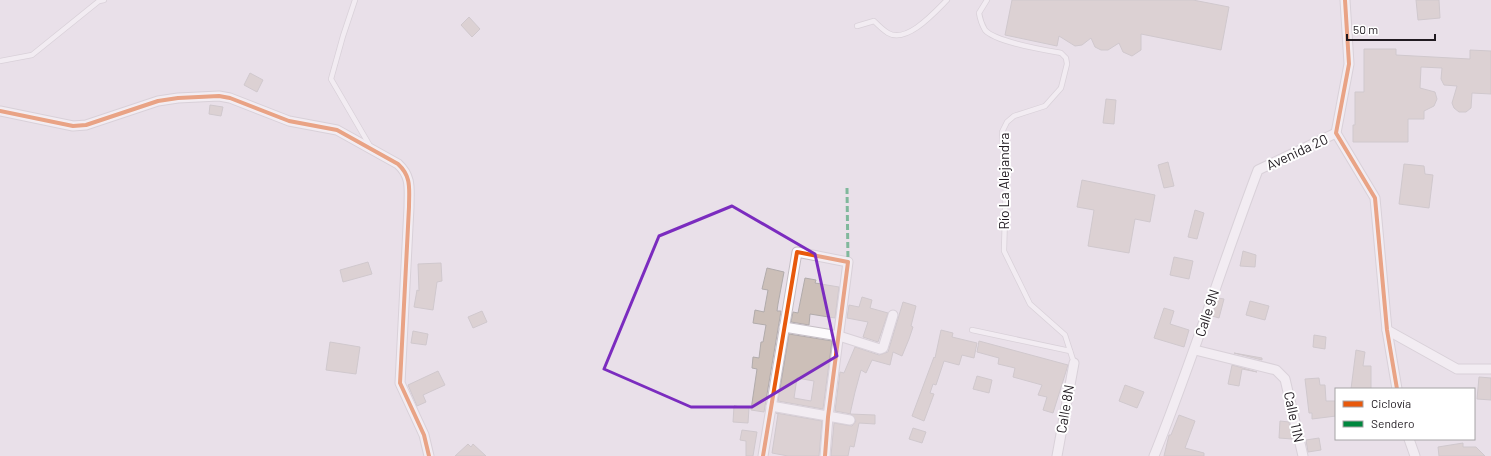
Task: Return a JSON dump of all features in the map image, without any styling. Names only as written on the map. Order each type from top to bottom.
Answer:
[{"type":"street","points":[[1345,0],[1349,64],[1336,133],[1375,198],[1388,330],[1397,388]]},
{"type":"street","points":[[0,111],[73,126],[86,125],[158,101],[178,98],[219,96],[230,98],[289,121],[337,130],[398,164],[405,171],[408,178],[410,207],[400,382],[424,435],[429,456]]},
{"type":"street","name":"Avenida 20","points":[[1258,170],[1336,133]]},
{"type":"street","name":"Calle 9N","points":[[1154,456],[1195,350],[1229,244],[1258,170]]},
{"type":"street","points":[[763,456],[797,252],[848,262],[828,417],[825,456]]},
{"type":"street","points":[[784,327],[839,336],[880,349],[883,348],[893,315]]},
{"type":"street","points":[[1388,330],[1456,369],[1491,369]]},
{"type":"street","name":"Calle 11N","points":[[1195,350],[1276,370],[1285,379],[1302,456]]},
{"type":"street","name":"Calle 8N","points":[[1057,456],[1074,363]]},
{"type":"street","points":[[771,406],[850,420]]},
{"type":"street","points":[[1409,440],[1415,456]]},
{"type":"lane","points":[[0,61],[32,55],[99,1],[104,0]]},
{"type":"lane","points":[[355,0],[342,36],[331,79],[372,149]]},
{"type":"lane","points":[[858,26],[874,21],[890,34],[902,34],[916,29],[947,0]]},
{"type":"lane","name":"Río La Alejandra","points":[[987,0],[979,13],[981,22],[986,31],[1004,41],[1061,53],[1066,58],[1067,64],[1060,88],[1045,106],[1014,116],[1007,122],[1002,132],[1006,179],[1004,251],[1030,304],[1065,335],[1074,363]]},
{"type":"lane","points":[[972,330],[1070,351]]},
{"type":"highlighted area","points":[[732,206],[815,254],[837,356],[752,407],[691,407],[604,369],[659,236]]},
{"type":"building","points":[[1012,0],[1193,0],[1229,7],[1221,50],[1141,34],[1141,50],[1132,56],[1123,52],[1119,43],[1108,50],[1101,50],[1095,47],[1091,38],[1082,45],[1075,46],[1059,36],[1057,46],[1005,35]]},
{"type":"building","points":[[1416,0],[1439,0],[1440,18],[1418,20]]},
{"type":"building","points":[[469,17],[480,29],[472,37],[461,25]]},
{"type":"building","points":[[1364,49],[1396,49],[1396,55],[1470,59],[1470,50],[1491,51],[1491,94],[1472,93],[1471,108],[1466,112],[1459,112],[1454,108],[1452,103],[1457,86],[1444,85],[1441,79],[1442,68],[1421,67],[1420,88],[1435,92],[1437,99],[1434,106],[1424,111],[1424,119],[1408,119],[1408,142],[1353,142],[1353,125],[1355,125],[1355,92],[1364,92]]},
{"type":"building","points":[[250,73],[263,80],[257,92],[244,85]]},
{"type":"building","points":[[1106,99],[1116,100],[1114,124],[1103,123]]},
{"type":"building","points":[[210,105],[223,107],[221,116],[209,114]]},
{"type":"building","points":[[1168,162],[1174,186],[1164,188],[1158,165]]},
{"type":"building","points":[[1404,164],[1424,166],[1425,174],[1433,175],[1429,208],[1399,204]]},
{"type":"building","points":[[1082,180],[1155,195],[1150,222],[1135,219],[1129,253],[1088,246],[1094,210],[1077,207]]},
{"type":"building","points":[[1195,210],[1204,213],[1197,239],[1188,237]]},
{"type":"building","points":[[1243,251],[1256,255],[1255,267],[1240,266]]},
{"type":"building","points":[[1174,257],[1193,261],[1189,279],[1170,275]]},
{"type":"building","points":[[368,262],[372,274],[343,282],[340,270]]},
{"type":"building","points":[[441,263],[442,281],[437,282],[433,310],[414,307],[417,290],[419,291],[418,264]]},
{"type":"building","points":[[767,268],[784,272],[777,311],[781,311],[764,412],[751,410],[757,369],[752,368],[753,357],[759,358],[761,342],[763,342],[766,325],[753,323],[755,310],[764,312],[768,290],[762,289]]},
{"type":"building","points":[[805,278],[816,280],[815,283],[839,287],[835,318],[810,314],[809,325],[791,322],[793,312],[798,313]]},
{"type":"building","points":[[862,297],[872,300],[870,308],[888,313],[878,342],[863,337],[868,322],[847,318],[849,305],[859,307]]},
{"type":"building","points":[[1218,298],[1224,299],[1219,318],[1212,316]]},
{"type":"building","points":[[1250,301],[1269,306],[1265,320],[1246,315]]},
{"type":"building","points":[[903,302],[916,306],[911,326],[913,327],[902,356],[893,352],[890,365],[872,360],[866,373],[861,370],[850,414],[835,411],[840,372],[844,373],[855,347],[879,355],[888,352]]},
{"type":"building","points":[[1164,308],[1174,311],[1170,324],[1189,330],[1184,347],[1154,338]]},
{"type":"building","points":[[482,311],[487,322],[473,328],[468,317]]},
{"type":"building","points":[[941,330],[953,333],[952,337],[977,343],[974,358],[962,355],[959,365],[944,361],[936,385],[933,384],[930,393],[934,394],[924,421],[912,416],[934,357],[935,358]]},
{"type":"building","points":[[413,331],[428,334],[426,345],[411,343]]},
{"type":"building","points":[[789,334],[832,341],[823,409],[778,401]],"holes":[[[797,378],[814,381],[811,401],[794,398]]]},
{"type":"building","points":[[1314,335],[1326,337],[1325,349],[1313,347]]},
{"type":"building","points":[[979,341],[1068,365],[1053,413],[1043,410],[1047,397],[1038,395],[1042,385],[1013,377],[1015,368],[998,364],[999,358],[977,352]]},
{"type":"building","points":[[330,342],[360,347],[356,374],[326,370]]},
{"type":"building","points":[[1356,350],[1365,352],[1363,366],[1371,366],[1371,388],[1351,388]]},
{"type":"building","points":[[1234,353],[1262,358],[1262,360]]},
{"type":"building","points":[[1232,365],[1257,372],[1242,369],[1239,386],[1228,384]]},
{"type":"building","points":[[438,371],[445,385],[423,395],[426,402],[417,406],[408,385]]},
{"type":"building","points":[[977,376],[992,380],[989,393],[973,389]]},
{"type":"building","points":[[1479,377],[1491,378],[1491,400],[1477,399]]},
{"type":"building","points":[[1319,378],[1320,385],[1325,385],[1326,401],[1335,401],[1335,416],[1312,419],[1312,413],[1309,413],[1305,379]]},
{"type":"building","points":[[1125,385],[1144,392],[1137,408],[1119,401]]},
{"type":"building","points":[[734,406],[749,408],[748,423],[733,422]]},
{"type":"building","points":[[776,413],[822,421],[819,456],[788,456],[772,453],[778,414]]},
{"type":"building","points":[[851,414],[875,415],[875,424],[859,423],[854,447],[850,446],[848,456],[831,456],[834,423],[852,426],[856,421]]},
{"type":"building","points":[[1179,415],[1195,421],[1185,448],[1204,453],[1204,456],[1164,456],[1169,435],[1171,435]]},
{"type":"building","points":[[1280,421],[1289,422],[1292,439],[1279,438]]},
{"type":"building","points":[[913,428],[926,432],[922,443],[909,439]]},
{"type":"building","points":[[742,430],[757,432],[753,456],[746,456],[746,441],[740,440]]},
{"type":"building","points":[[1319,438],[1321,450],[1308,452],[1306,440]]},
{"type":"building","points":[[1463,443],[1463,447],[1476,447],[1485,456],[1439,456],[1438,447]]},
{"type":"building","points":[[468,444],[471,447],[473,444],[486,456],[455,456]]},
{"type":"marked path","points":[[847,188],[848,262]]},
{"type":"cycle path","points":[[1345,0],[1349,64],[1336,133],[1375,198],[1387,330],[1397,388]]},
{"type":"cycle path","points":[[0,111],[73,126],[86,125],[158,101],[178,98],[219,96],[230,98],[289,121],[337,130],[398,164],[406,174],[409,184],[400,383],[424,435],[429,456]]},
{"type":"cycle path","points":[[763,456],[797,252],[848,262],[828,417],[825,456]]}]
